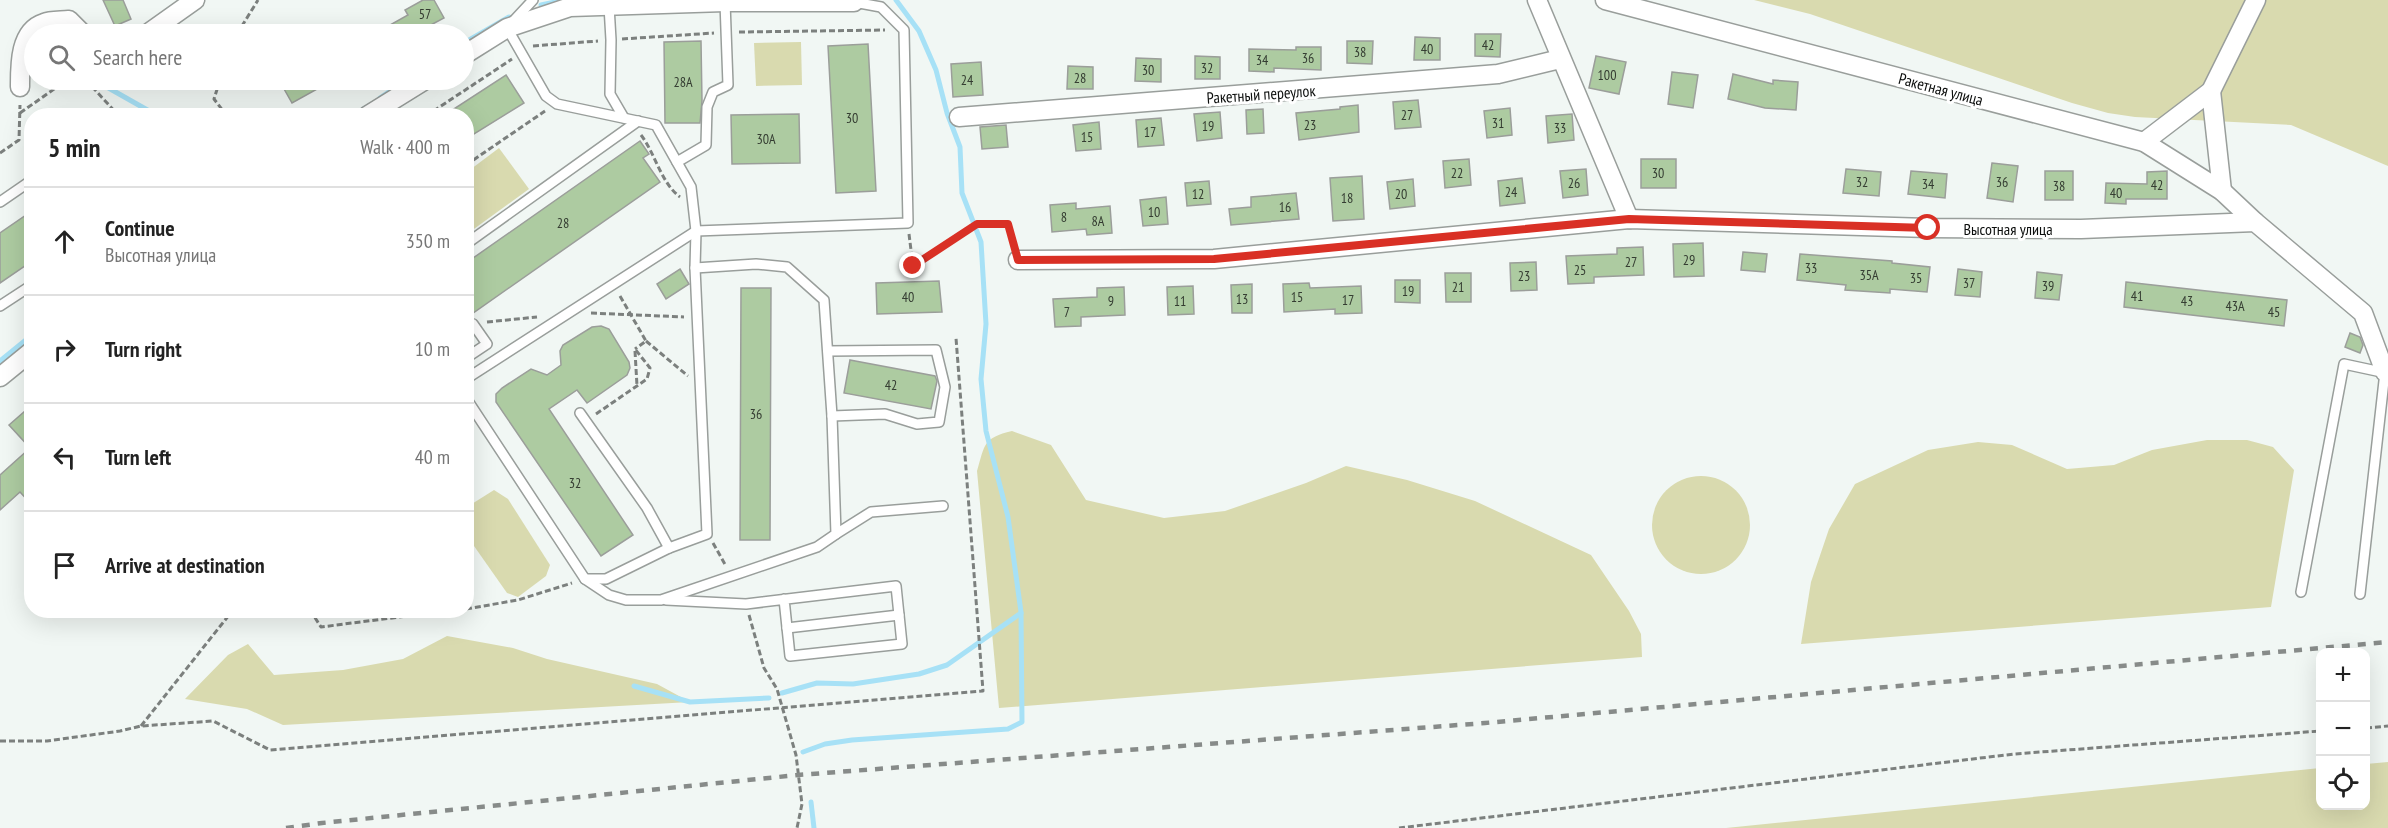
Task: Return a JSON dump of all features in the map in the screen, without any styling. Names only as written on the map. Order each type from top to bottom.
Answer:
[{"type":"street","points":[[161,24],[195,0]]},
{"type":"street","points":[[1537,0],[1629,219]]},
{"type":"street","name":"Ракетная улица","points":[[1605,0],[2144,142],[2222,191],[2255,222]]},
{"type":"street","points":[[2144,142],[2211,91],[2256,0]]},
{"type":"street","points":[[474,49],[507,28],[570,7],[854,1]]},
{"type":"street","points":[[42,24],[69,20],[73,24]]},
{"type":"street","points":[[20,87],[20,61],[24,47]]},
{"type":"street","name":"Ракетный переулок","points":[[959,117],[1498,74],[1560,59]]},
{"type":"street","points":[[380,108],[409,90]]},
{"type":"street","points":[[2211,91],[2222,191]]},
{"type":"street","name":"Высотная улица","points":[[1018,260],[1214,259],[1629,219],[1928,228],[2081,229],[2255,222]]},
{"type":"street","points":[[2255,222],[2363,313],[2386,373]]},
{"type":"street","points":[[0,377],[24,358]]},
{"type":"lane","points":[[533,0],[507,28],[546,96],[557,104],[656,125],[691,187],[696,231],[695,268],[707,534],[669,548],[606,579],[585,579]]},
{"type":"lane","points":[[474,374],[696,231],[908,223],[904,30],[881,8],[854,1]]},
{"type":"lane","points":[[677,162],[706,145],[707,107],[713,92],[728,85],[725,2]]},
{"type":"lane","points":[[609,6],[610,94],[624,118]]},
{"type":"lane","points":[[474,238],[638,122]]},
{"type":"lane","points":[[0,202],[24,186]]},
{"type":"lane","points":[[695,268],[756,264],[787,267],[824,300],[832,416],[836,534]]},
{"type":"lane","points":[[0,306],[24,290]]},
{"type":"lane","points":[[474,325],[487,344],[474,353]]},
{"type":"lane","points":[[828,351],[936,350],[945,387],[939,422],[917,424],[885,414],[832,416]]},
{"type":"lane","points":[[2301,592],[2344,364],[2386,373],[2360,594]]},
{"type":"lane","points":[[474,410],[585,579],[609,595],[626,600],[746,604],[784,598],[896,586],[902,644],[790,656],[784,598]]},
{"type":"lane","points":[[582,417],[647,508],[669,548]]},
{"type":"lane","points":[[661,600],[817,547],[871,512],[943,506]]},
{"type":"lane","points":[[787,628],[899,615]]},
{"type":"path","points":[[243,24],[258,0]]},
{"type":"path","points":[[474,84],[534,45],[726,32],[904,30]]},
{"type":"path","points":[[0,153],[19,140],[20,87]]},
{"type":"path","points":[[27,108],[53,90]]},
{"type":"path","points":[[95,90],[112,108]]},
{"type":"path","points":[[217,90],[214,99],[221,108]]},
{"type":"path","points":[[438,108],[465,90]]},
{"type":"path","points":[[474,160],[557,104]]},
{"type":"path","points":[[20,113],[24,110]]},
{"type":"path","points":[[621,134],[641,135],[654,154],[666,183],[678,196],[693,201]]},
{"type":"path","points":[[908,223],[913,266],[977,224],[1008,224],[1018,260]]},
{"type":"path","points":[[613,284],[646,341],[700,386]]},
{"type":"path","points":[[0,741],[47,741],[141,726],[213,721],[270,750],[983,691],[956,338]]},
{"type":"path","points":[[635,349],[646,341]]},
{"type":"path","points":[[582,417],[647,379],[650,368],[635,349]]},
{"type":"path","points":[[635,349],[637,386]]},
{"type":"path","points":[[707,534],[715,544],[731,577]]},
{"type":"path","points":[[474,608],[518,600],[585,579]]},
{"type":"path","points":[[746,604],[764,668],[777,689],[796,755],[802,804],[797,828]]},
{"type":"path","points":[[141,726],[227,618]]},
{"type":"path","points":[[315,618],[321,627],[391,618]]},
{"type":"path","points":[[2370,728],[2388,726]]},
{"type":"path","points":[[1399,828],[2014,754],[2316,731]]},
{"type":"green space","points":[[1754,0],[2388,0],[2388,166],[2291,125],[2135,117],[2108,113],[2072,103],[1810,14]]},
{"type":"green space","points":[[801,42],[802,85],[756,86],[754,43]]},
{"type":"green space","points":[[499,148],[529,189],[474,229],[474,167]]},
{"type":"green space","points":[[1012,431],[1051,445],[1086,500],[1164,518],[1225,511],[1306,483],[1346,466],[1407,480],[1475,501],[1591,555],[1629,611],[1641,634],[1642,657],[999,708],[977,471],[984,448],[990,440],[995,436]]},
{"type":"green space","points":[[2207,440],[2247,440],[2273,447],[2294,470],[2271,607],[1801,644],[1811,582],[1829,529],[1855,484],[1928,450],[1978,442],[2012,445],[2067,469],[2114,465],[2152,450]]},
{"type":"green space","points":[[1701,476],[1720,479],[1736,490],[1747,506],[1750,525],[1747,544],[1736,560],[1720,571],[1701,574],[1682,571],[1666,560],[1655,544],[1652,525],[1655,506],[1666,490],[1682,479]]},
{"type":"green space","points":[[494,490],[508,499],[550,565],[546,576],[518,597],[507,593],[474,546],[474,503]]},
{"type":"green space","points":[[447,636],[513,648],[547,659],[657,684],[690,702],[283,725],[247,709],[185,699],[228,655],[248,644],[274,675],[343,670],[403,659]]},
{"type":"green space","points":[[2388,762],[2388,828],[1726,828],[2316,768],[2316,810],[2370,810],[2370,764]]},
{"type":"building","points":[[103,0],[123,0],[131,19],[114,24]]},
{"type":"building","points":[[423,0],[434,0],[444,18],[433,24],[392,24],[408,15],[405,10]]},
{"type":"building","points":[[1475,34],[1501,34],[1500,57],[1475,56]]},
{"type":"building","points":[[1415,37],[1440,38],[1440,60],[1414,60]]},
{"type":"building","points":[[701,41],[700,123],[665,123],[664,42]]},
{"type":"building","points":[[1347,41],[1373,41],[1372,64],[1347,63]]},
{"type":"building","points":[[868,44],[876,191],[836,193],[828,46]]},
{"type":"building","points":[[1296,47],[1321,47],[1321,70],[1274,68],[1274,72],[1249,71],[1249,49],[1296,50]]},
{"type":"building","points":[[1195,56],[1220,57],[1220,79],[1195,79]]},
{"type":"building","points":[[1596,56],[1626,62],[1619,94],[1589,88]]},
{"type":"building","points":[[1136,58],[1161,59],[1161,82],[1135,81]]},
{"type":"building","points":[[981,62],[983,95],[953,97],[951,64]]},
{"type":"building","points":[[1068,66],[1093,67],[1093,89],[1067,89]]},
{"type":"building","points":[[1672,72],[1698,75],[1693,108],[1668,104]]},
{"type":"building","points":[[1733,74],[1773,84],[1773,80],[1798,82],[1796,110],[1765,108],[1728,99]]},
{"type":"building","points":[[506,75],[524,103],[474,134],[474,108],[455,108]]},
{"type":"building","points":[[285,90],[315,90],[292,103]]},
{"type":"building","points":[[1418,100],[1421,127],[1395,129],[1393,102]]},
{"type":"building","points":[[1358,105],[1359,132],[1299,140],[1296,113]]},
{"type":"building","points":[[1510,108],[1512,135],[1487,138],[1484,111]]},
{"type":"building","points":[[1263,109],[1264,133],[1247,134],[1246,110]]},
{"type":"building","points":[[1220,112],[1222,138],[1197,141],[1194,114]]},
{"type":"building","points":[[799,114],[800,163],[732,164],[731,115]]},
{"type":"building","points":[[1572,114],[1574,140],[1548,143],[1546,116]]},
{"type":"building","points":[[1161,118],[1164,145],[1138,147],[1136,120]]},
{"type":"building","points":[[1099,122],[1101,149],[1076,151],[1073,125]]},
{"type":"building","points":[[1006,125],[1008,147],[982,149],[980,127]]},
{"type":"building","points":[[640,141],[649,154],[643,158],[660,182],[474,312],[474,257]]},
{"type":"building","points":[[1469,159],[1471,185],[1445,188],[1443,161]]},
{"type":"building","points":[[1641,159],[1676,159],[1676,188],[1641,188]]},
{"type":"building","points":[[1992,163],[2018,166],[2013,202],[1987,198]]},
{"type":"building","points":[[1586,169],[1588,195],[1563,198],[1560,171]]},
{"type":"building","points":[[1846,169],[1881,172],[1879,196],[1843,193]]},
{"type":"building","points":[[1911,171],[1947,174],[1945,198],[1908,194]]},
{"type":"building","points":[[2045,171],[2073,171],[2073,200],[2045,200]]},
{"type":"building","points":[[2167,171],[2167,199],[2126,199],[2126,204],[2105,203],[2106,183],[2147,184],[2147,172]]},
{"type":"building","points":[[1362,176],[1364,219],[1333,221],[1330,178]]},
{"type":"building","points":[[1522,178],[1525,203],[1500,206],[1498,181]]},
{"type":"building","points":[[1413,179],[1415,206],[1390,209],[1387,182]]},
{"type":"building","points":[[1209,181],[1211,204],[1187,206],[1185,183]]},
{"type":"building","points":[[1296,193],[1299,219],[1231,225],[1229,209],[1251,207],[1251,197]]},
{"type":"building","points":[[1166,197],[1168,224],[1143,226],[1140,200]]},
{"type":"building","points":[[1076,203],[1076,209],[1110,206],[1112,233],[1087,235],[1086,229],[1052,232],[1050,205]]},
{"type":"building","points":[[24,216],[24,266],[0,283],[0,233]]},
{"type":"building","points":[[1703,243],[1704,276],[1674,277],[1673,244]]},
{"type":"building","points":[[1643,247],[1644,275],[1594,277],[1594,283],[1568,284],[1566,256],[1617,254],[1617,248]]},
{"type":"building","points":[[1743,252],[1767,254],[1765,272],[1741,270]]},
{"type":"building","points":[[1800,254],[1892,261],[1892,263],[1930,267],[1927,292],[1890,289],[1890,293],[1845,290],[1846,285],[1797,280]]},
{"type":"building","points":[[1536,262],[1537,290],[1511,291],[1510,263]]},
{"type":"building","points":[[680,269],[689,284],[666,299],[657,284]]},
{"type":"building","points":[[1958,269],[1982,272],[1980,297],[1955,295]]},
{"type":"building","points":[[2037,272],[2062,275],[2059,300],[2035,298]]},
{"type":"building","points":[[1445,273],[1471,273],[1471,302],[1446,302]]},
{"type":"building","points":[[1395,280],[1420,280],[1420,303],[1395,302]]},
{"type":"building","points":[[939,281],[942,312],[877,314],[876,283]]},
{"type":"building","points":[[2126,282],[2287,300],[2284,326],[2124,307]]},
{"type":"building","points":[[1309,283],[1310,288],[1361,286],[1362,313],[1335,314],[1335,309],[1284,312],[1283,284]]},
{"type":"building","points":[[1252,284],[1252,313],[1232,313],[1231,285]]},
{"type":"building","points":[[1193,286],[1194,314],[1168,315],[1167,287]]},
{"type":"building","points":[[1124,287],[1125,315],[1081,317],[1081,326],[1055,327],[1053,299],[1097,297],[1097,288]]},
{"type":"building","points":[[741,288],[771,288],[770,540],[740,540]]},
{"type":"building","points":[[601,326],[609,329],[629,362],[630,368],[627,375],[587,403],[577,390],[549,409],[633,535],[601,556],[496,402],[496,394],[531,369],[547,375],[561,365],[560,351],[563,345],[592,327]]},
{"type":"building","points":[[2350,333],[2360,337],[2363,345],[2360,353],[2345,347]]},
{"type":"building","points":[[850,360],[935,376],[937,381],[931,409],[844,393]]},
{"type":"building","points":[[24,412],[24,441],[9,425]]},
{"type":"building","points":[[24,453],[24,496],[20,492],[0,510],[0,475]]},
{"type":"waterway","points":[[541,5],[564,0]]},
{"type":"waterway","points":[[803,752],[825,744],[852,740],[1008,729],[1022,722],[1021,612],[1008,517],[986,431],[981,379],[986,324],[981,242],[962,193],[960,147],[947,113],[936,70],[919,31],[896,0]]},
{"type":"waterway","points":[[474,37],[509,17]]},
{"type":"waterway","points":[[112,90],[144,108]]},
{"type":"waterway","points":[[380,98],[392,90]]},
{"type":"waterway","points":[[0,361],[24,342]]},
{"type":"waterway","points":[[782,693],[817,683],[853,684],[919,674],[947,665],[1021,613]]},
{"type":"waterway","points":[[634,686],[690,702],[769,698]]},
{"type":"waterway","points":[[811,802],[814,828]]},
{"type":"railway","points":[[286,828],[798,775],[1485,723],[2388,642]]},
{"type":"route","points":[[913,266],[977,224],[1008,224],[1018,260],[1214,259],[1629,219],[1928,228]]}]
